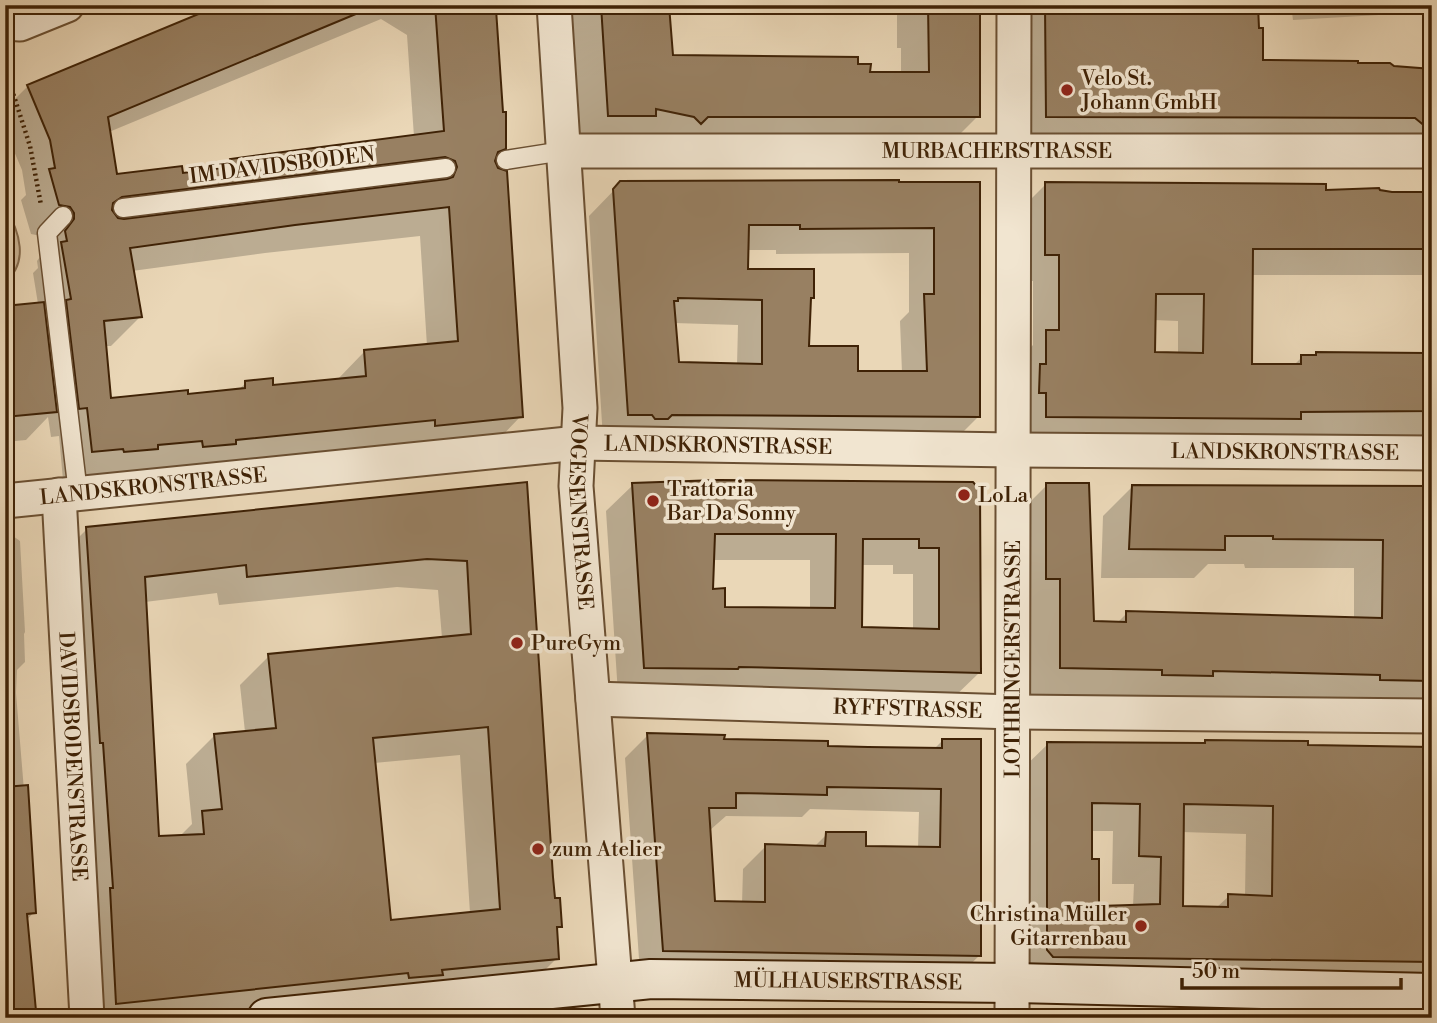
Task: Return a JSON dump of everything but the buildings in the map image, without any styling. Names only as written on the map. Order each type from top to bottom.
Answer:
[{"type":"street","points":[[5,23],[20,24],[67,5]]},
{"type":"street","name":"VOGESENSTRASSE","points":[[554,5],[580,408],[576,486],[617,1000]]},
{"type":"street","name":"LOTHRINGERSTRASSE","points":[[1012,1000],[1014,5]]},
{"type":"street","name":"MURBACHERSTRASSE","points":[[563,150],[1432,150]]},
{"type":"street","name":"LANDSKRONSTRASSE","points":[[5,501],[578,443],[1432,453]]},
{"type":"street","name":"DAVIDSBODENSTRASSE","points":[[69,494],[87,1018]]},
{"type":"street","name":"RYFFSTRASSE","points":[[593,699],[1014,712],[1432,716]]},
{"type":"street","name":"MÜLHAUSERSTRASSE","points":[[267,1018],[617,1000],[651,979],[1012,1000],[1432,993]]},
{"type":"lane","points":[[506,160],[563,150]]},
{"type":"lane","name":"IM DAVIDSBODEN","points":[[123,208],[446,167]]},
{"type":"lane","points":[[63,216],[47,233],[69,494]]},
{"type":"path","points":[[5,68],[30,146],[47,233]]},
{"type":"shaded area","points":[[5,208],[15,227],[20,256],[13,274],[5,282]]},
{"type":"place","name":"Velo St. Johann GmbH","points":[[1067,90]]},
{"type":"place","name":"LoLa","points":[[964,495]]},
{"type":"place","name":"Trattoria Bar Da Sonny","points":[[653,501]]},
{"type":"place","name":"PureGym","points":[[517,643]]},
{"type":"place","name":"zum Atelier","points":[[538,849]]},
{"type":"place","name":"Christina Müller Gitarrenbau","points":[[1141,926]]}]
